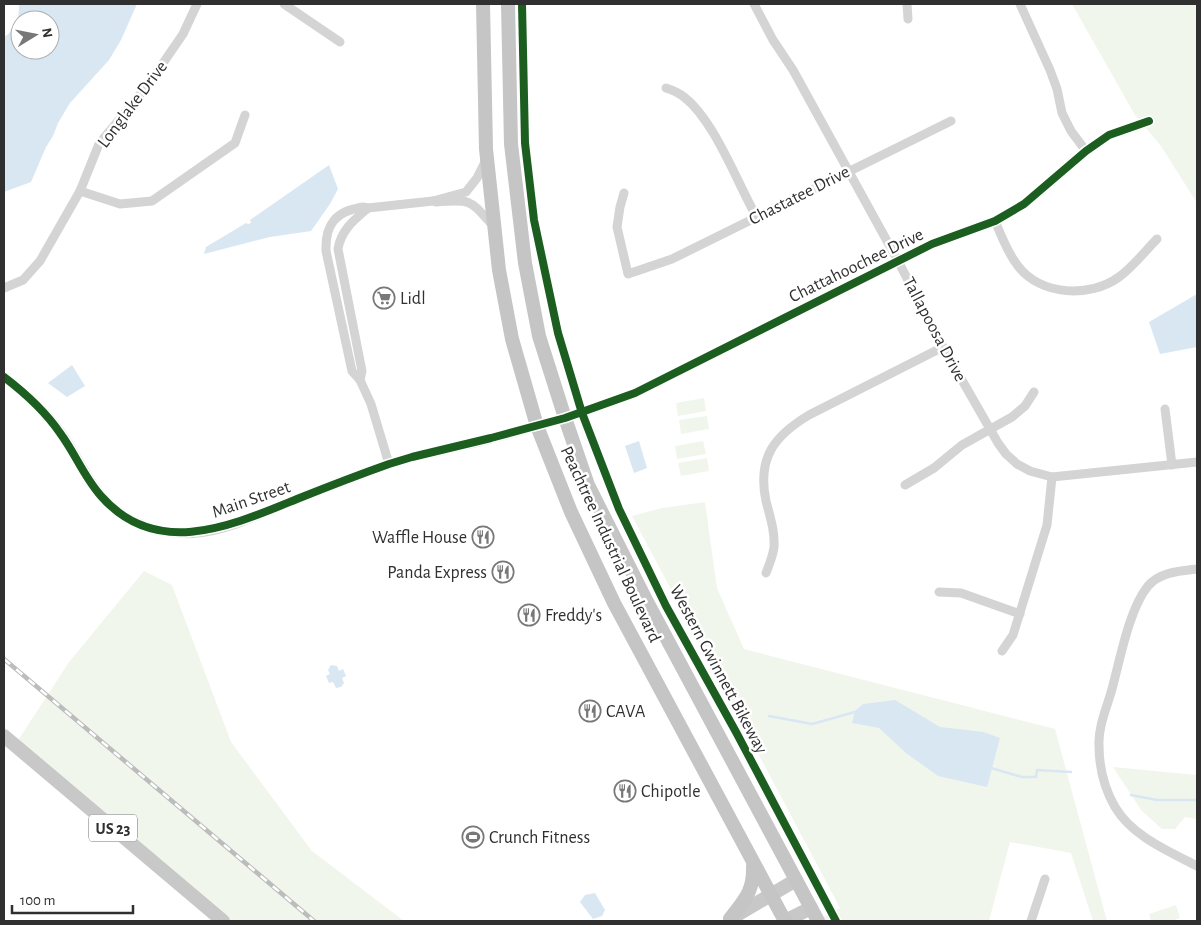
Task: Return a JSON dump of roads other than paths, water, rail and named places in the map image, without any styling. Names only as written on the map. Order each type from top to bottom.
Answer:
[{"type":"highway","name":"Peachtree Industrial Boulevard","points":[[483,4],[487,158],[499,270],[512,339],[537,426],[571,512],[614,603],[785,921]]},
{"type":"highway","name":"Peachtree Industrial Boulevard","points":[[508,4],[512,144],[525,262],[540,336],[565,418],[588,485],[601,511],[645,598],[818,921]]},
{"type":"highway","points":[[728,920],[749,894],[753,880],[752,862]]},
{"type":"main road","name":"US 23","points":[[4,736],[223,921]]},
{"type":"main road","points":[[728,920],[796,880]]},
{"type":"main road","points":[[785,921],[810,908]]},
{"type":"street","name":"Longlake Drive","points":[[4,288],[22,280],[40,261],[80,191],[99,144],[148,85],[183,34],[197,4]]},
{"type":"street","points":[[284,4],[340,42]]},
{"type":"street","name":"Tallapoosa Drive","points":[[754,4],[849,170],[943,348],[1006,454],[1017,464],[1030,471],[1052,477],[1197,462]]},
{"type":"street","points":[[906,4],[908,19]]},
{"type":"street","points":[[1020,4],[1050,70],[1057,89],[1062,113],[1071,131],[1086,151]]},
{"type":"street","points":[[666,88],[683,96],[708,123],[756,216]]},
{"type":"street","points":[[80,191],[120,204],[152,201],[235,143],[245,115]]},
{"type":"street","name":"Chattahoochee Drive","points":[[565,418],[635,393],[898,260],[932,244],[995,221],[1024,204],[1109,134],[1149,121]]},
{"type":"street","name":"Chastatee Drive","points":[[624,193],[617,227],[628,274],[672,259],[849,170],[951,122]]},
{"type":"street","points":[[433,201],[466,192],[476,180],[487,158]]},
{"type":"street","points":[[388,464],[371,404],[360,380],[352,372],[326,251],[326,237],[330,226],[342,213],[356,208],[460,200],[472,204],[479,209],[494,227]]},
{"type":"street","points":[[360,380],[362,371],[338,249],[343,233],[368,208]]},
{"type":"street","points":[[995,221],[1008,251],[1019,268],[1032,279],[1048,287],[1066,291],[1103,286],[1119,277],[1157,239]]},
{"type":"street","points":[[766,573],[774,548],[773,527],[763,482],[765,466],[778,438],[790,426],[943,348]]},
{"type":"street","name":"Main Street","points":[[4,378],[41,409],[60,433],[86,477],[102,497],[123,515],[144,527],[169,532],[194,533],[243,522],[388,464],[565,418]]},
{"type":"street","points":[[905,485],[934,468],[962,445],[1012,417],[1025,406],[1034,392]]},
{"type":"street","points":[[1166,409],[1172,464]]},
{"type":"street","points":[[1002,651],[1013,635],[1047,525],[1052,477]]},
{"type":"street","points":[[1197,569],[1174,572],[1160,577],[1149,584],[1140,598],[1127,634],[1098,743],[1103,778],[1116,808],[1126,822],[1162,848],[1197,866]]},
{"type":"street","points":[[939,592],[961,593],[1020,614]]},
{"type":"street","points":[[1031,921],[1045,878]]},
{"type":"waterway","points":[[769,716],[812,724],[855,712]]},
{"type":"waterway","points":[[991,768],[1022,777],[1036,777],[1037,770],[1071,772]]},
{"type":"waterway","points":[[1131,795],[1157,800],[1197,800]]},
{"type":"railway","points":[[4,659],[314,921]]},
{"type":"place","name":"Lidl","points":[[384,298]]},
{"type":"place","name":"Waffle House","points":[[483,537]]},
{"type":"place","name":"Panda Express","points":[[503,572]]},
{"type":"place","name":"Freddy's","points":[[529,615]]},
{"type":"place","name":"CAVA","points":[[590,711]]},
{"type":"place","name":"Chipotle","points":[[625,791]]},
{"type":"place","name":"Crunch Fitness","points":[[473,837]]}]
